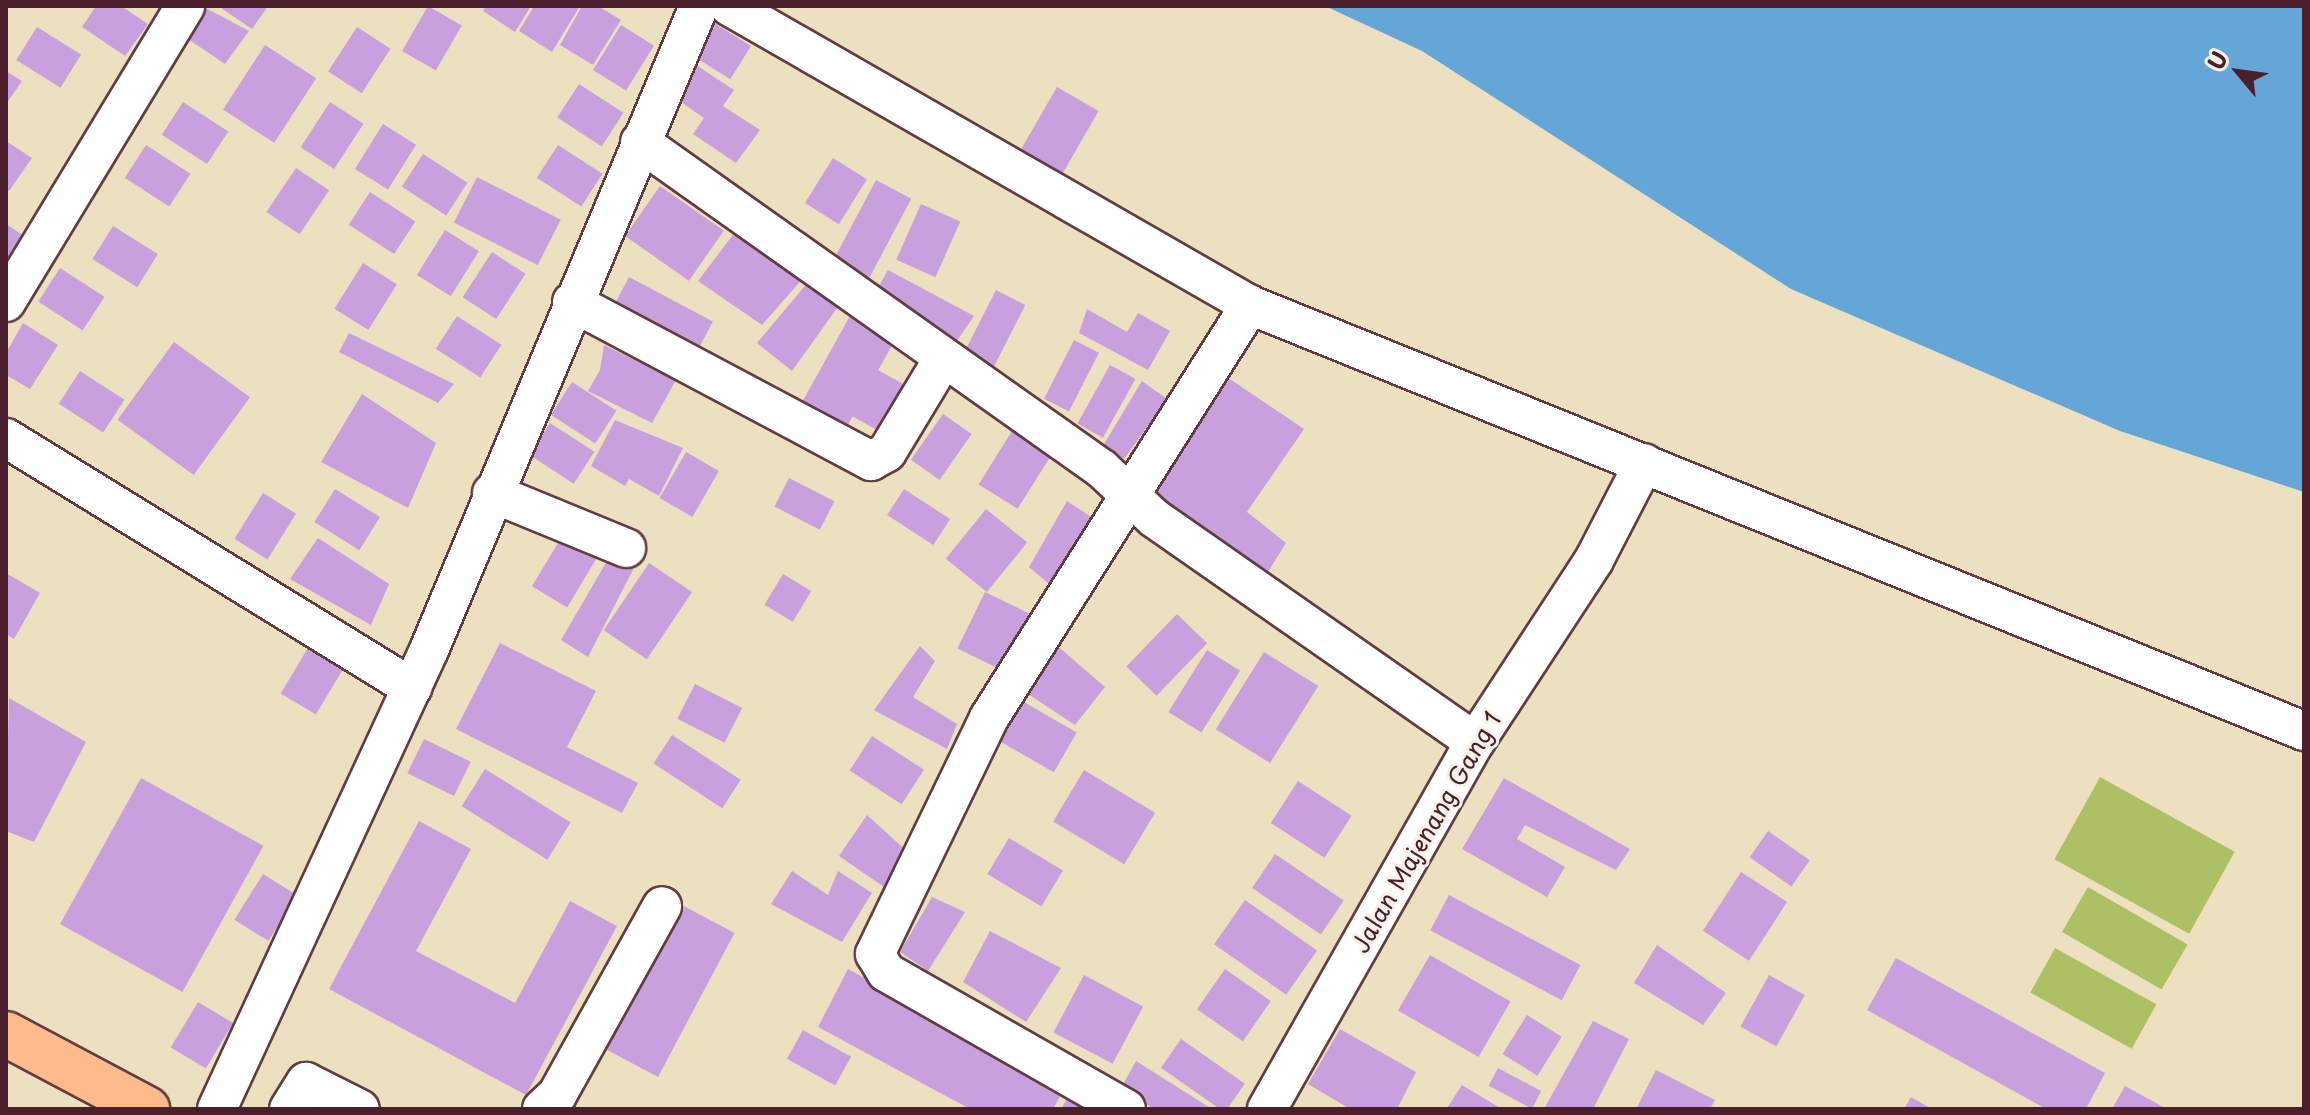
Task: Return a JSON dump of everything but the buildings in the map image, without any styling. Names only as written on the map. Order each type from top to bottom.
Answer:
[{"type":"main road","points":[[6,1034],[147,1109]]},
{"type":"street","points":[[6,302],[185,6]]},
{"type":"street","points":[[217,1109],[412,688],[699,6]]},
{"type":"street","points":[[729,6],[1250,305],[2304,731]]},
{"type":"street","points":[[640,142],[942,361],[1102,469],[1154,518],[1475,742]]},
{"type":"street","points":[[572,302],[871,461],[887,452],[942,361]]},
{"type":"street","points":[[1126,1109],[886,972],[875,954],[989,718],[1250,305]]},
{"type":"street","points":[[6,438],[412,688]]},
{"type":"street","name":"Jalan Majenang Gang 1","points":[[1267,1109],[1475,742],[1594,560],[1644,463]]},
{"type":"street","points":[[492,493],[626,548]]},
{"type":"street","points":[[542,1109],[557,1095],[662,906]]},
{"type":"street","points":[[289,1109],[306,1082],[360,1109]]},
{"type":"green space","points":[[2100,777],[2235,852],[2189,934],[2054,859]]},
{"type":"green space","points":[[2088,887],[2188,945],[2162,990],[2062,932]]},
{"type":"green space","points":[[2055,948],[2156,1004],[2132,1049],[2030,993]]},
{"type":"water","points":[[1325,6],[2304,6],[2304,492],[2120,431],[1791,289],[1422,51]]}]
